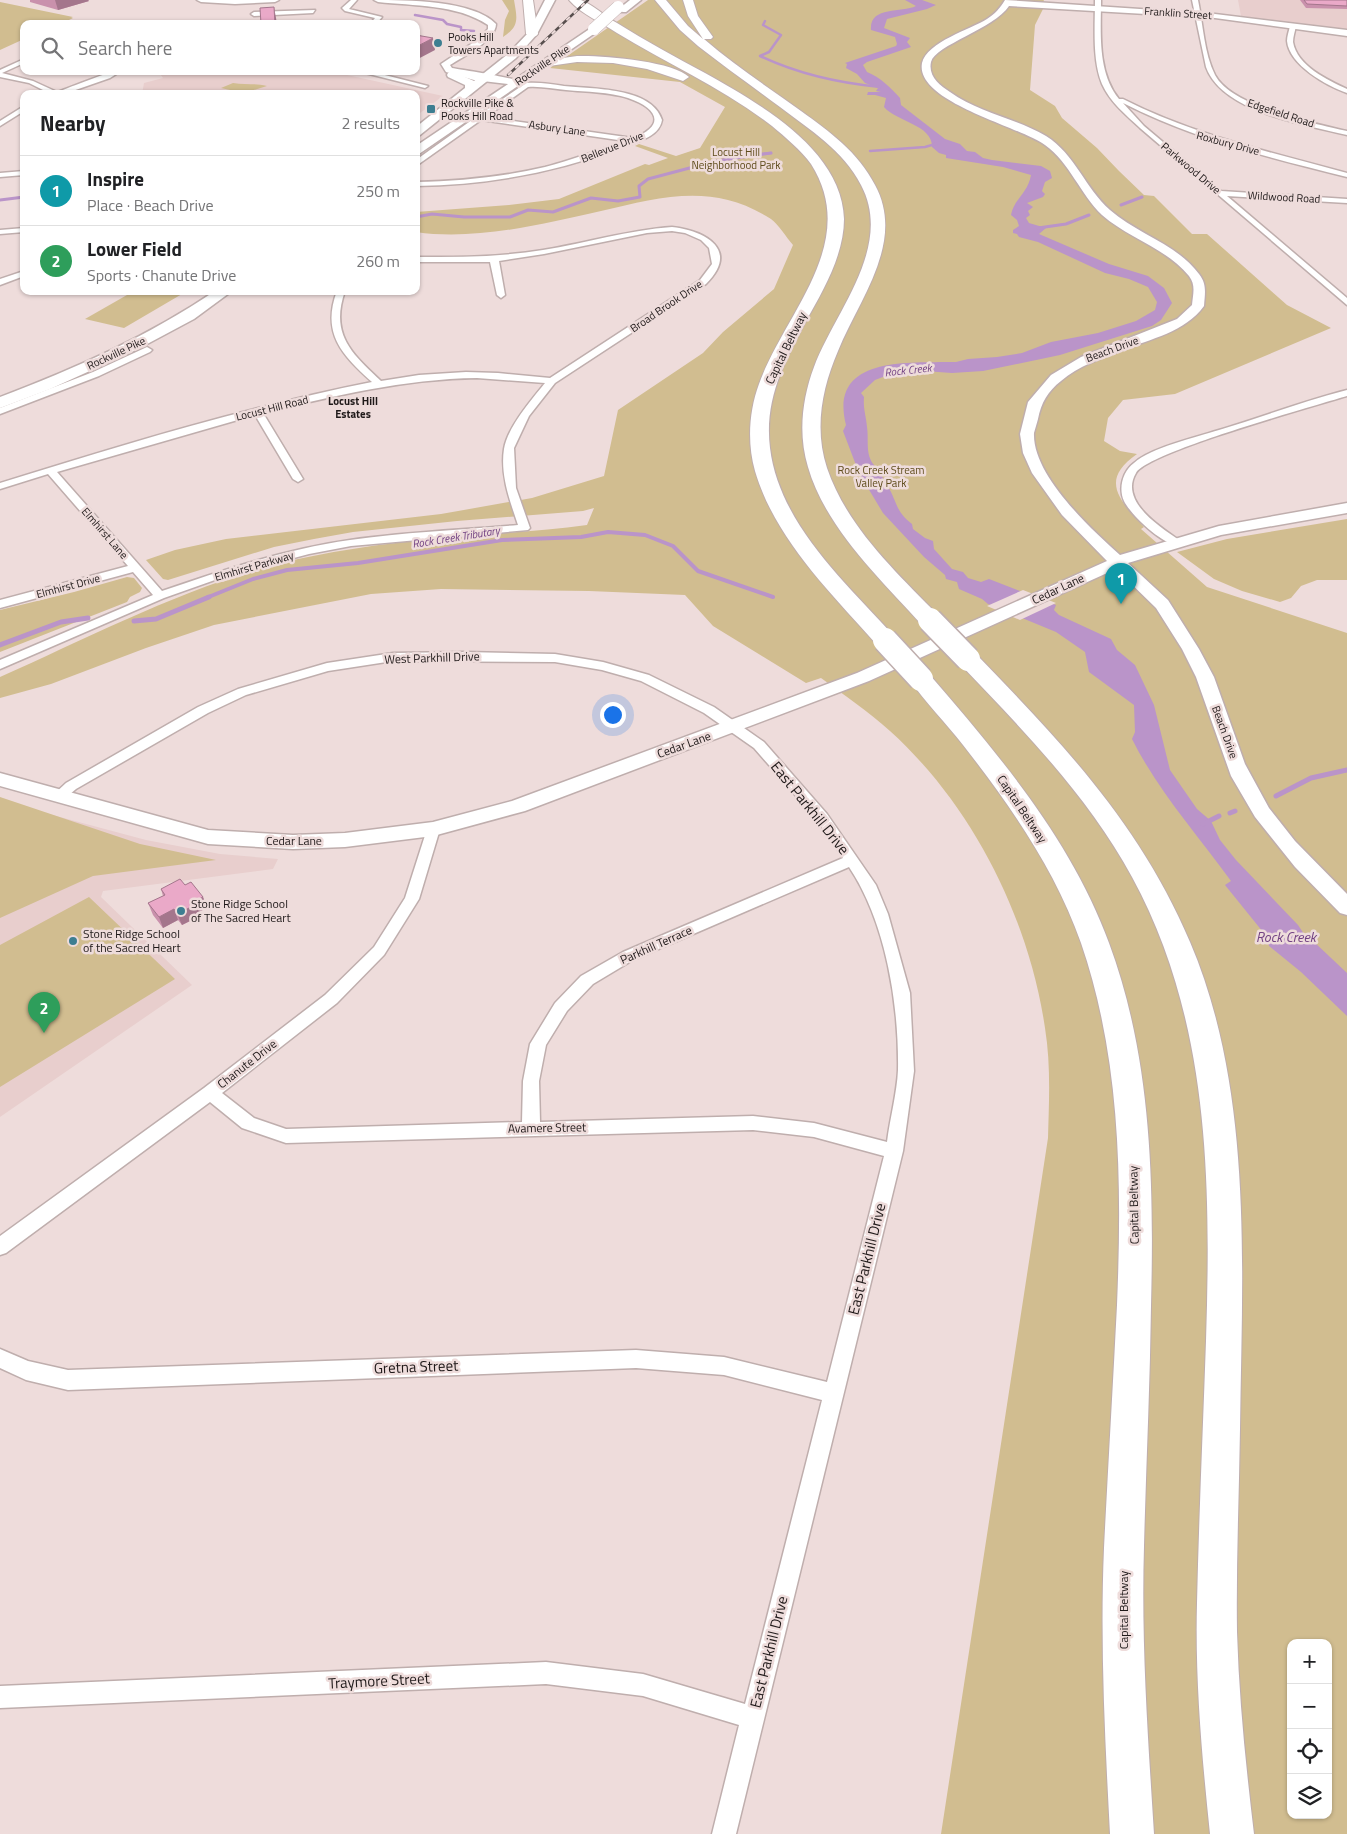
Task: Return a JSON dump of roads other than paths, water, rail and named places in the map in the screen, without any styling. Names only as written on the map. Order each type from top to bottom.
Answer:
[{"type":"highway","points":[[528,0],[532,34]]},
{"type":"highway","name":"Capital Beltway","points":[[574,0],[753,107],[804,147],[818,165],[832,196],[836,228],[834,248],[814,293],[779,357],[767,384],[761,412],[759,443],[765,472],[780,508],[806,548],[835,584],[921,679],[975,743],[1016,797],[1068,884],[1095,943],[1113,1006],[1126,1066],[1133,1146],[1135,1245],[1123,1580],[1126,1730],[1132,1834]]},
{"type":"highway","points":[[595,0],[649,46]]},
{"type":"highway","points":[[660,0],[684,28],[702,44],[830,138],[853,161],[865,178],[878,213],[878,231],[873,258],[824,363],[814,391],[811,415],[812,444],[819,470],[832,500],[853,532],[882,569],[930,620],[963,647],[1076,775],[1115,827],[1145,876],[1174,936],[1198,1004],[1213,1082],[1223,1167],[1226,1266],[1217,1606],[1222,1747],[1232,1834]]},
{"type":"highway","points":[[688,0],[693,16],[710,40],[782,102]]},
{"type":"highway","points":[[594,29],[622,6]]},
{"type":"highway","points":[[542,64],[568,59],[592,58],[618,61],[667,72],[694,81],[746,108],[804,147]]},
{"type":"main road","name":"Rockville Pike","points":[[420,130],[512,56],[532,34],[549,0]]},
{"type":"main road","points":[[622,6],[636,0]]},
{"type":"main road","name":"Rockville Pike","points":[[420,149],[521,84],[542,64],[594,29]]},
{"type":"main road","points":[[452,75],[470,82],[471,89]]},
{"type":"main road","name":"Rockville Pike","points":[[0,390],[60,367],[123,338],[157,320],[196,295]]},
{"type":"main road","name":"Rockville Pike","points":[[0,403],[146,339],[196,312],[219,295]]},
{"type":"street","points":[[201,0],[258,2],[275,0]]},
{"type":"street","points":[[354,0],[345,8],[347,10],[379,17],[376,20]]},
{"type":"street","points":[[378,0],[448,8],[477,14],[492,24],[492,29],[445,64],[449,70],[521,84]]},
{"type":"street","name":"Edgefield Road","points":[[1195,0],[1212,76],[1226,91],[1245,102],[1271,112],[1347,133]]},
{"type":"street","points":[[258,2],[253,17],[313,11]]},
{"type":"street","name":"Franklin Street","points":[[1008,2],[1098,4],[1198,14],[1347,33]]},
{"type":"street","name":"Beach Drive","points":[[1008,2],[993,18],[934,53],[926,63],[929,79],[940,91],[954,99],[1026,130],[1050,144],[1066,159],[1101,208],[1115,220],[1186,266],[1195,277],[1201,289],[1201,300],[1189,317],[1163,331],[1091,356],[1066,370],[1045,388],[1029,415],[1026,429],[1027,443],[1032,461],[1042,481],[1063,507],[1159,600],[1183,633],[1204,677],[1240,775],[1257,804],[1289,849],[1347,907]]},
{"type":"street","name":"Parkwood Drive","points":[[1098,4],[1102,72],[1106,86],[1128,114],[1163,140],[1233,204],[1347,302]]},
{"type":"street","points":[[1293,26],[1290,40],[1298,58],[1321,78],[1347,91]]},
{"type":"street","points":[[482,38],[473,41],[436,66],[452,75],[486,78]]},
{"type":"street","points":[[0,74],[20,63]]},
{"type":"street","points":[[0,74],[31,82],[48,90]]},
{"type":"street","points":[[69,90],[111,75]]},
{"type":"street","points":[[377,75],[425,86]]},
{"type":"street","name":"Rockville Pike","points":[[420,161],[521,84]]},
{"type":"street","name":"Bellevue Drive","points":[[420,184],[484,180],[563,166],[634,140],[651,132],[659,124],[659,119],[653,109],[632,98],[601,92],[521,84]]},
{"type":"street","name":"Roxbury Drive","points":[[1114,96],[1138,110],[1198,135],[1347,175]]},
{"type":"street","points":[[0,124],[20,111]]},
{"type":"street","name":"Asbury Lane","points":[[478,118],[634,140]]},
{"type":"street","points":[[1179,136],[1198,135]]},
{"type":"street","points":[[0,176],[20,174]]},
{"type":"street","name":"Wildwood Road","points":[[1222,193],[1347,201]]},
{"type":"street","name":"Wildwood Road","points":[[1233,204],[1243,204]]},
{"type":"street","name":"Wildwood Road","points":[[1272,205],[1347,209]]},
{"type":"street","points":[[0,232],[20,230]]},
{"type":"street","name":"Broad Brook Drive","points":[[420,260],[494,259],[544,252],[655,230],[687,231],[704,238],[713,247],[716,264],[710,275],[703,282],[552,381],[524,415],[509,448],[511,488],[524,528]]},
{"type":"street","points":[[494,259],[501,294]]},
{"type":"street","points":[[0,282],[20,274]]},
{"type":"street","points":[[340,295],[335,308],[335,322],[338,335],[348,354],[379,384]]},
{"type":"street","name":"Rockville Pike","points":[[0,412],[96,374],[147,350]]},
{"type":"street","name":"Locust Hill Road","points":[[0,486],[179,431],[257,411],[379,384],[465,375],[508,376],[552,381]]},
{"type":"street","points":[[1175,542],[1150,525],[1129,500],[1127,482],[1131,472],[1138,464],[1168,449],[1347,393]]},
{"type":"street","points":[[257,411],[298,479]]},
{"type":"street","name":"Elmhirst Lane","points":[[50,470],[160,596]]},
{"type":"street","name":"Cedar Lane","points":[[0,780],[208,837],[293,842],[345,840],[433,829],[518,806],[863,677],[963,647],[1074,581],[1118,562],[1175,542],[1347,508]]},
{"type":"street","name":"Elmhirst Parkway","points":[[0,665],[160,596],[225,573],[308,551],[352,542],[524,528]]},
{"type":"street","name":"Elmhirst Drive","points":[[0,604],[135,568]]},
{"type":"street","name":"West Parkhill Drive","points":[[58,797],[71,786],[203,710],[242,692],[327,667],[393,657],[555,658],[603,666],[645,678],[709,710],[733,727]]},
{"type":"street","name":"East Parkhill Drive","points":[[724,1834],[894,1151],[906,1072],[902,993],[881,914],[868,885],[853,860],[822,817],[759,745],[733,727]]},
{"type":"street","name":"Chanute Drive","points":[[0,1247],[210,1093],[331,999],[378,951],[412,899],[433,829]]},
{"type":"street","name":"Parkhill Terrace","points":[[531,1128],[530,1081],[538,1044],[562,1007],[588,980],[628,956],[853,860]]},
{"type":"street","name":"Avamere Street","points":[[210,1093],[248,1123],[286,1136],[753,1123],[814,1130],[894,1151]]},
{"type":"street","name":"Gretna Street","points":[[0,1358],[26,1370],[68,1380],[636,1359],[724,1366],[833,1394]]},
{"type":"street","name":"Traymore Street","points":[[0,1698],[546,1673],[643,1685],[753,1718]]},
{"type":"water","name":"Rock Creek","points":[[905,0],[922,0],[936,5],[887,19],[884,28],[910,38],[907,42],[911,47],[867,62],[863,65],[867,72],[893,90],[900,98],[901,105],[945,139],[960,144],[967,151],[975,152],[983,158],[1041,166],[1050,171],[1052,178],[1045,182],[1042,191],[1045,194],[1043,197],[1027,203],[1033,207],[1028,211],[1030,215],[1026,218],[1029,223],[1046,228],[1039,234],[1109,264],[1148,276],[1164,288],[1172,303],[1161,320],[1152,326],[1060,355],[983,371],[952,373],[924,371],[888,375],[875,380],[861,393],[864,397],[868,452],[871,461],[887,485],[901,513],[912,524],[913,529],[925,538],[933,541],[934,549],[952,569],[963,572],[968,578],[981,582],[989,579],[1056,605],[1054,610],[1059,615],[1111,639],[1117,650],[1135,665],[1154,705],[1170,770],[1197,809],[1211,821],[1220,840],[1236,860],[1298,925],[1308,940],[1312,940],[1347,973],[1347,1016],[1301,972],[1269,946],[1267,937],[1225,885],[1231,881],[1154,777],[1132,739],[1135,732],[1134,705],[1089,672],[1085,652],[1056,632],[988,604],[982,599],[959,589],[957,582],[946,579],[945,575],[924,557],[883,513],[859,473],[843,431],[846,425],[844,402],[849,386],[861,375],[877,368],[896,364],[956,362],[1022,353],[1051,342],[1098,333],[1136,321],[1155,310],[1157,302],[1148,287],[1129,279],[1105,273],[1038,242],[1019,237],[1013,233],[1013,230],[1019,226],[1017,220],[1011,215],[1027,187],[1031,175],[1003,167],[946,158],[946,155],[939,153],[932,147],[931,140],[921,129],[884,107],[886,98],[867,95],[868,92],[881,92],[876,91],[878,88],[865,83],[857,74],[846,68],[847,64],[845,63],[896,46],[895,37],[871,30],[872,22],[880,14],[916,6]]},
{"type":"waterway","points":[[415,15],[443,20],[447,24],[461,27],[461,30],[474,31]]},
{"type":"waterway","points":[[765,21],[763,25],[781,35],[769,52],[760,56],[818,77],[880,87]]},
{"type":"waterway","points":[[870,151],[925,147],[939,143]]},
{"type":"waterway","points":[[420,216],[432,214],[464,217],[510,217],[528,210],[553,212],[591,198],[618,201],[640,197],[639,186],[648,179],[716,161],[771,153],[761,154]]},
{"type":"waterway","points":[[1121,205],[1142,197]]},
{"type":"waterway","points":[[0,200],[20,198]]},
{"type":"waterway","points":[[1038,228],[1066,224],[1089,215]]},
{"type":"waterway","name":"Rock Creek Tributary","points":[[206,598],[253,579],[287,570],[358,563],[502,540],[581,537],[608,532],[645,535],[673,546],[698,571],[773,597]]},
{"type":"waterway","name":"Rock Creek Tributary","points":[[134,621],[156,619],[209,597]]},
{"type":"waterway","name":"Rock Creek Tributary","points":[[0,645],[61,622],[88,618]]},
{"type":"waterway","points":[[1276,796],[1311,778],[1347,770]]},
{"type":"waterway","points":[[1230,813],[1235,811]]},
{"type":"waterway","points":[[1203,824],[1219,816]]},
{"type":"railway","points":[[508,75],[588,0]]},
{"type":"place","name":"Pooks Hill Towers Apartments","points":[[438,43]]},
{"type":"place","name":"Rockville Pike & Pooks Hill Road","points":[[431,109]]},
{"type":"place","name":"Inspire","points":[[1121,604]]},
{"type":"place","name":"Stone Ridge School of The Sacred Heart","points":[[181,911]]},
{"type":"place","name":"Stone Ridge School of the Sacred Heart","points":[[73,941]]},
{"type":"place","name":"Lower Field","points":[[44,1033]]},
{"type":"district","name":"Locust Hill Estates","points":[[353,407]]},
{"type":"park label","name":"Locust Hill Neighborhood Park","points":[[736,158]]},
{"type":"park label","name":"Rock Creek Stream Valley Park","points":[[881,476]]}]
